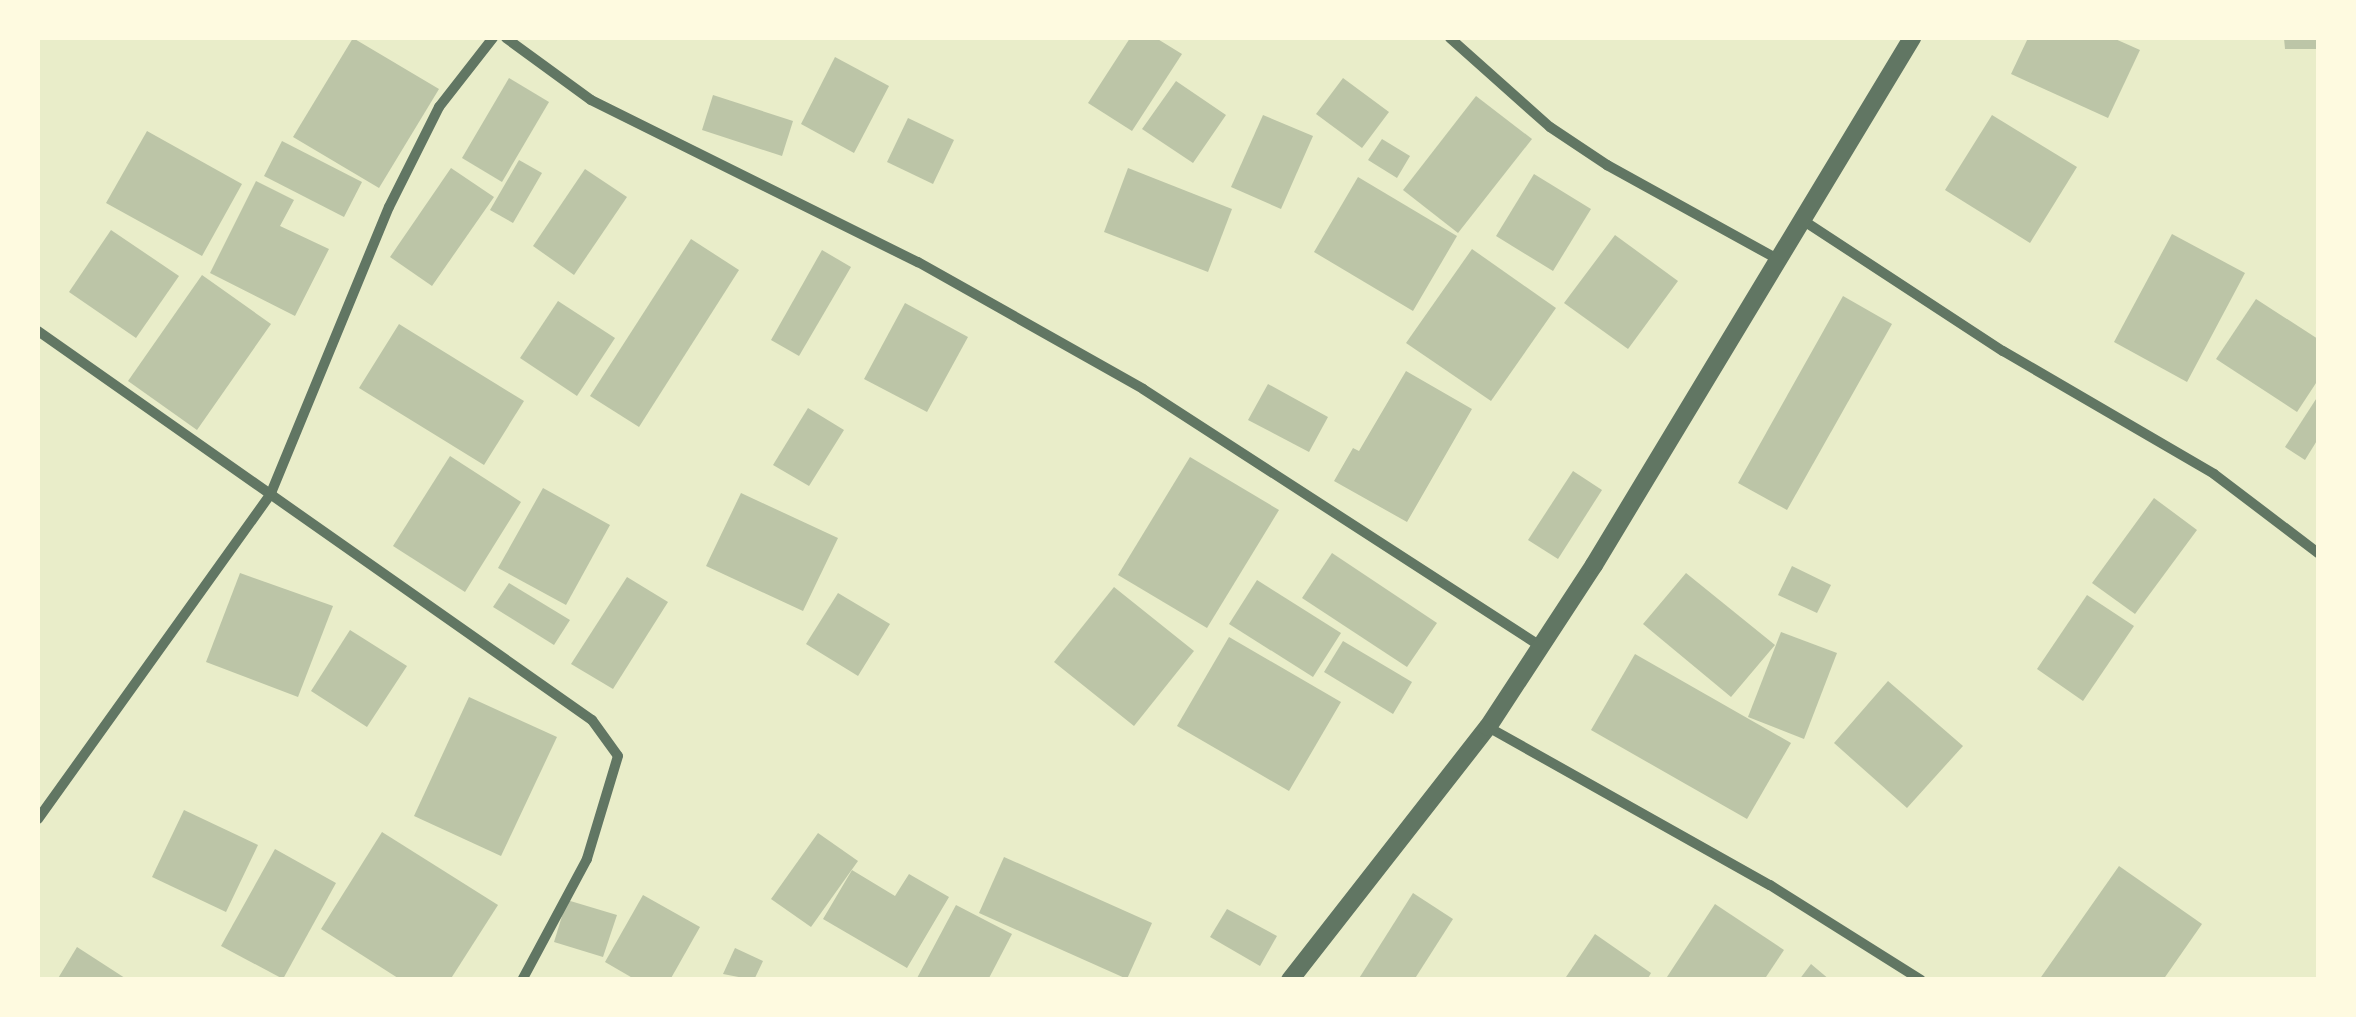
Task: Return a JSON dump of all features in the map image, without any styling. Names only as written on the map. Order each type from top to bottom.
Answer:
[{"type":"street","points":[[38,819],[271,493],[389,207],[440,107],[494,38]]},
{"type":"street","points":[[506,38],[591,100],[918,262],[1143,389],[1541,646]]},
{"type":"street","points":[[1450,38],[1550,127],[1606,165],[1780,260]]},
{"type":"street","points":[[1290,980],[1488,727],[1780,260],[1912,38]]},
{"type":"street","points":[[1804,220],[2003,352],[2214,474],[2318,553]]},
{"type":"street","points":[[38,332],[592,720],[618,756],[587,859],[522,980]]},
{"type":"street","points":[[1488,727],[1770,884],[1921,980]]},
{"type":"building","points":[[353,38],[439,89],[379,188],[293,137]]},
{"type":"building","points":[[1130,38],[1156,38],[1182,54],[1132,131],[1088,103]]},
{"type":"building","points":[[2028,38],[2113,38],[2140,50],[2108,118],[2011,74]]},
{"type":"building","points":[[2284,38],[2318,38],[2318,49],[2285,49]]},
{"type":"building","points":[[835,57],[889,86],[854,153],[801,124]]},
{"type":"building","points":[[509,78],[549,102],[502,182],[462,158]]},
{"type":"building","points":[[1343,78],[1389,112],[1362,148],[1316,114]]},
{"type":"building","points":[[1176,81],[1226,115],[1193,163],[1142,129]]},
{"type":"building","points":[[713,95],[793,121],[782,156],[702,130]]},
{"type":"building","points":[[1476,96],[1532,139],[1458,233],[1403,190]]},
{"type":"building","points":[[1263,115],[1313,136],[1281,209],[1231,187]]},
{"type":"building","points":[[1992,115],[2077,167],[2030,243],[1945,190]]},
{"type":"building","points":[[908,118],[954,140],[933,184],[887,162]]},
{"type":"building","points":[[147,131],[242,184],[202,256],[106,203]]},
{"type":"building","points":[[1382,139],[1410,156],[1397,178],[1368,160]]},
{"type":"building","points":[[282,141],[362,182],[344,217],[264,176]]},
{"type":"building","points":[[519,160],[542,173],[513,223],[490,210]]},
{"type":"building","points":[[451,168],[494,197],[432,286],[390,257]]},
{"type":"building","points":[[1128,168],[1232,209],[1208,272],[1104,232]]},
{"type":"building","points":[[585,169],[627,197],[574,275],[533,246]]},
{"type":"building","points":[[1534,174],[1591,209],[1553,271],[1496,236]]},
{"type":"building","points":[[1358,177],[1457,236],[1413,311],[1314,252]]},
{"type":"building","points":[[256,181],[294,200],[280,226],[329,249],[295,316],[210,273]]},
{"type":"building","points":[[111,230],[179,276],[136,338],[69,292]]},
{"type":"building","points":[[2172,234],[2245,273],[2187,382],[2114,342]]},
{"type":"building","points":[[1615,235],[1678,281],[1628,349],[1564,303]]},
{"type":"building","points":[[691,239],[739,270],[639,427],[590,396]]},
{"type":"building","points":[[1472,249],[1556,308],[1491,401],[1406,343]]},
{"type":"building","points":[[822,250],[851,267],[799,356],[771,340]]},
{"type":"building","points":[[202,275],[271,324],[197,430],[128,381]]},
{"type":"building","points":[[1843,296],[1892,324],[1787,510],[1738,483]]},
{"type":"building","points":[[2256,299],[2318,339],[2318,380],[2297,412],[2216,359]]},
{"type":"building","points":[[558,301],[615,338],[577,396],[520,358]]},
{"type":"building","points":[[905,303],[968,337],[927,412],[864,379]]},
{"type":"building","points":[[399,324],[524,401],[484,465],[359,388]]},
{"type":"building","points":[[1406,371],[1472,409],[1407,522],[1334,481],[1353,448],[1359,451]]},
{"type":"building","points":[[1268,384],[1328,417],[1309,452],[1248,420]]},
{"type":"building","points":[[2318,396],[2318,439],[2305,460],[2285,447]]},
{"type":"building","points":[[808,408],[844,430],[809,486],[773,465]]},
{"type":"building","points":[[450,456],[521,502],[465,592],[393,546]]},
{"type":"building","points":[[1190,457],[1279,510],[1207,628],[1118,575]]},
{"type":"building","points":[[1573,471],[1602,490],[1558,559],[1528,540]]},
{"type":"building","points":[[543,488],[610,525],[566,605],[498,568]]},
{"type":"building","points":[[741,493],[838,538],[803,611],[706,566]]},
{"type":"building","points":[[2154,498],[2197,530],[2135,614],[2092,583]]},
{"type":"building","points":[[1332,553],[1437,623],[1407,667],[1302,598]]},
{"type":"building","points":[[1792,566],[1831,585],[1817,613],[1778,595]]},
{"type":"building","points":[[240,573],[333,606],[298,697],[206,662]]},
{"type":"building","points":[[1686,573],[1775,645],[1731,697],[1643,624]]},
{"type":"building","points":[[627,577],[668,602],[613,689],[571,664]]},
{"type":"building","points":[[1257,580],[1341,633],[1313,677],[1229,624]]},
{"type":"building","points":[[509,583],[570,620],[554,645],[493,607]]},
{"type":"building","points":[[1114,587],[1194,651],[1134,726],[1054,662]]},
{"type":"building","points":[[838,593],[890,624],[858,676],[806,644]]},
{"type":"building","points":[[2087,595],[2134,626],[2083,701],[2037,669]]},
{"type":"building","points":[[350,630],[407,666],[367,727],[311,691]]},
{"type":"building","points":[[1781,632],[1837,653],[1804,739],[1748,717]]},
{"type":"building","points":[[1229,637],[1341,702],[1289,791],[1177,726]]},
{"type":"building","points":[[1343,641],[1412,682],[1393,714],[1324,672]]},
{"type":"building","points":[[1635,654],[1791,743],[1747,819],[1591,730]]},
{"type":"building","points":[[1888,681],[1963,746],[1907,808],[1834,743]]},
{"type":"building","points":[[469,697],[557,737],[501,856],[414,816]]},
{"type":"building","points":[[184,810],[258,845],[226,912],[152,877]]},
{"type":"building","points":[[382,832],[498,905],[450,980],[401,980],[321,929]]},
{"type":"building","points":[[818,833],[858,861],[811,927],[771,899]]},
{"type":"building","points":[[275,849],[336,883],[283,979],[221,946]]},
{"type":"building","points":[[1004,857],[1152,923],[1127,979],[979,913]]},
{"type":"building","points":[[2119,866],[2202,924],[2163,980],[2039,980]]},
{"type":"building","points":[[852,870],[895,896],[909,874],[949,897],[907,968],[823,919]]},
{"type":"building","points":[[1413,893],[1453,919],[1414,980],[1358,980]]},
{"type":"building","points":[[643,895],[700,927],[670,980],[636,980],[605,962]]},
{"type":"building","points":[[567,900],[617,915],[603,957],[554,942]]},
{"type":"building","points":[[1715,904],[1784,950],[1764,980],[1665,980]]},
{"type":"building","points":[[956,905],[1012,934],[988,980],[916,980]]},
{"type":"building","points":[[1227,909],[1277,936],[1260,966],[1210,937]]},
{"type":"building","points":[[1595,934],[1651,973],[1647,980],[1564,980]]},
{"type":"building","points":[[77,947],[128,980],[57,980]]},
{"type":"building","points":[[735,948],[763,961],[754,980],[723,974]]},
{"type":"building","points":[[1811,964],[1830,980],[1799,980]]}]
